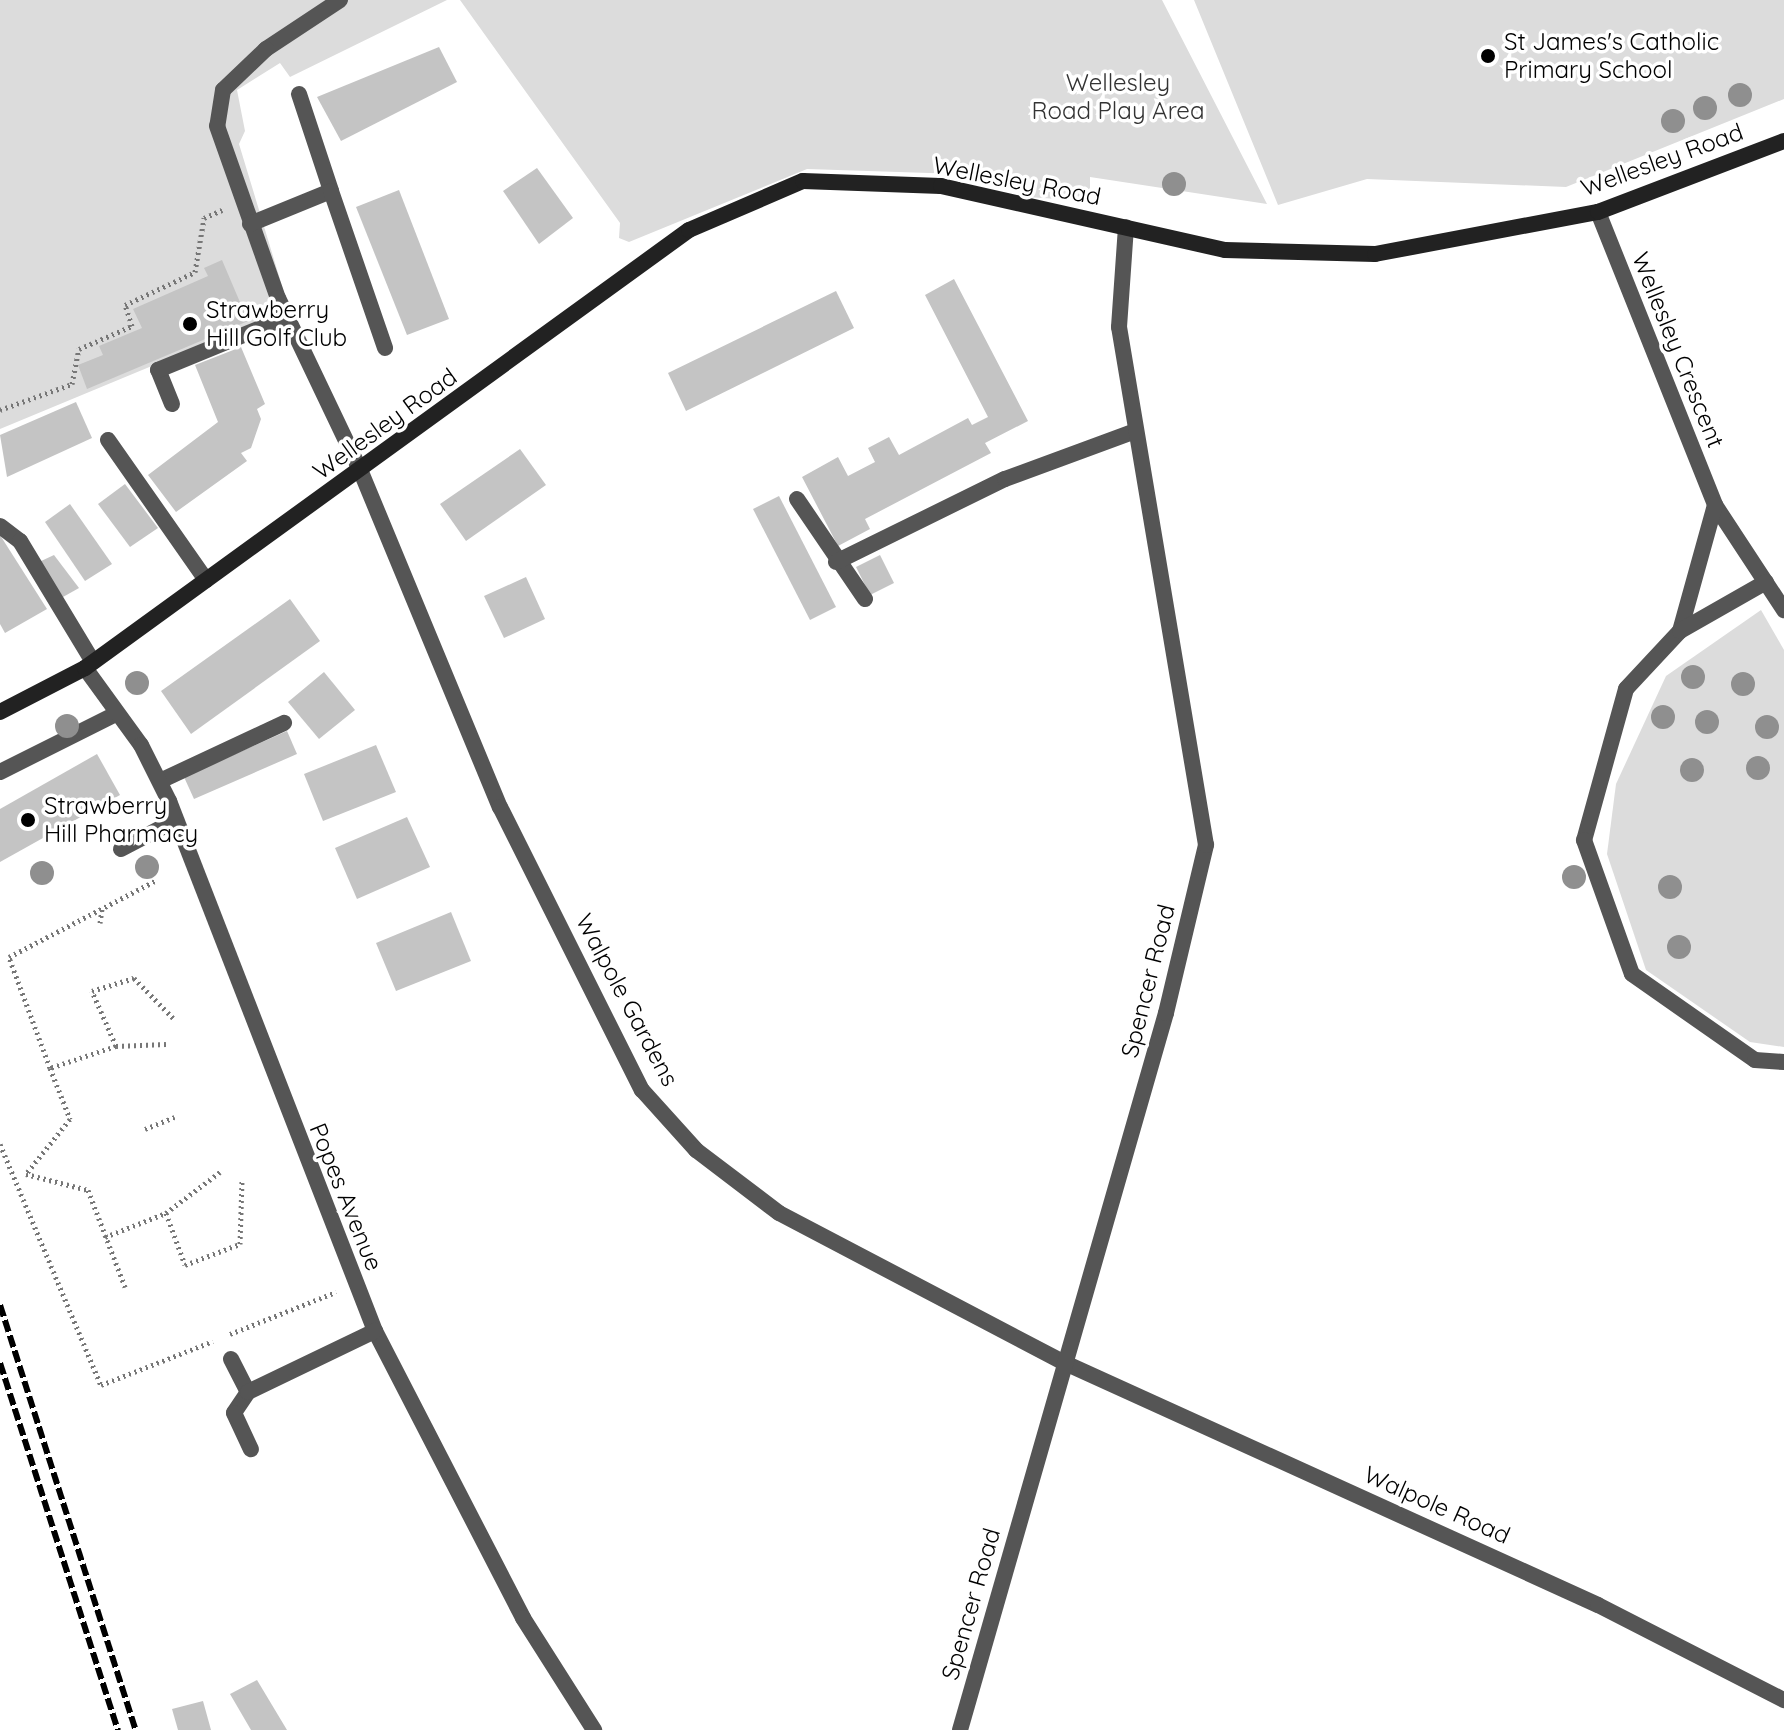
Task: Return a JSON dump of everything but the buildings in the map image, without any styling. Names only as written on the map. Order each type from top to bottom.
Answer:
[{"type":"street","name":"Walpole Gardens","points":[[340,0],[266,49],[223,90],[217,126],[241,202],[287,317],[361,472],[500,807],[642,1090],[696,1150],[779,1213],[1065,1363]]},
{"type":"street","points":[[299,94],[385,348]]},
{"type":"street","name":"Wellesley Road","points":[[0,712],[89,665],[361,472],[689,230],[803,181],[941,186],[1225,250],[1375,254],[1598,212],[1784,141]]},
{"type":"street","points":[[250,224],[331,191]]},
{"type":"street","name":"Wellesley Crescent","points":[[1598,212],[1715,505],[1784,610]]},
{"type":"street","name":"Spencer Road","points":[[960,1730],[1166,1013],[1206,845],[1133,432],[1119,327],[1126,227]]},
{"type":"street","points":[[172,404],[158,370],[287,317]]},
{"type":"street","points":[[836,562],[1005,479],[1133,432]]},
{"type":"street","points":[[108,440],[206,580]]},
{"type":"street","points":[[797,499],[836,562],[865,599]]},
{"type":"street","points":[[1680,631],[1715,505]]},
{"type":"street","name":"Popes Avenue","points":[[0,526],[20,541],[114,715],[160,781],[375,1331],[523,1618],[594,1730]]},
{"type":"street","points":[[1766,582],[1680,631],[1626,689],[1584,840],[1632,974],[1755,1060],[1784,1062]]},
{"type":"street","points":[[0,772],[114,715]]},
{"type":"street","points":[[160,781],[284,723]]},
{"type":"street","points":[[121,849],[176,820]]},
{"type":"street","points":[[251,1449],[234,1413],[248,1392],[375,1331]]},
{"type":"street","points":[[231,1359],[248,1392]]},
{"type":"street","name":"Walpole Road","points":[[1065,1363],[1598,1605],[1784,1700]]},
{"type":"path","points":[[0,410],[72,384],[79,349],[132,326],[125,305],[195,272],[204,218],[241,202]]},
{"type":"path","points":[[125,1287],[88,1190],[26,1174],[70,1119],[9,957],[155,881]]},
{"type":"path","points":[[100,923],[102,909]]},
{"type":"path","points":[[116,1046],[92,991],[134,978],[173,1018]]},
{"type":"path","points":[[50,1068],[116,1046],[166,1044]]},
{"type":"path","points":[[145,1129],[175,1117]]},
{"type":"path","points":[[0,1144],[101,1385],[355,1285]]},
{"type":"path","points":[[105,1237],[166,1213],[220,1172]]},
{"type":"path","points":[[166,1213],[185,1265],[240,1244],[242,1181]]},
{"type":"green space","name":"Strawberry Hill Golf Club","points":[[0,0],[447,0],[290,77],[280,63],[237,90],[245,131],[239,144],[289,309],[0,429]]},
{"type":"green space","name":"Wellesley Road Play Area","points":[[460,0],[1162,0],[1267,204],[1090,177],[1090,201],[1027,197],[990,175],[807,169],[629,242],[619,238],[620,223]]},
{"type":"green space","name":"St James's Catholic Primary School","points":[[1194,0],[1784,0],[1784,99],[1566,187],[1367,179],[1278,205]]},
{"type":"green space","points":[[1761,610],[1784,650],[1784,1047],[1750,1042],[1646,970],[1607,854],[1616,784],[1666,676]]},
{"type":"railway","points":[[0,1305],[136,1730]]},
{"type":"railway","points":[[0,1363],[118,1730]]},
{"type":"place","name":"St James's Catholic Primary School","points":[[1488,56]]},
{"type":"place","name":"Strawberry Hill Golf Club","points":[[190,324]]},
{"type":"place","name":"Strawberry Hill Pharmacy","points":[[28,820]]}]
